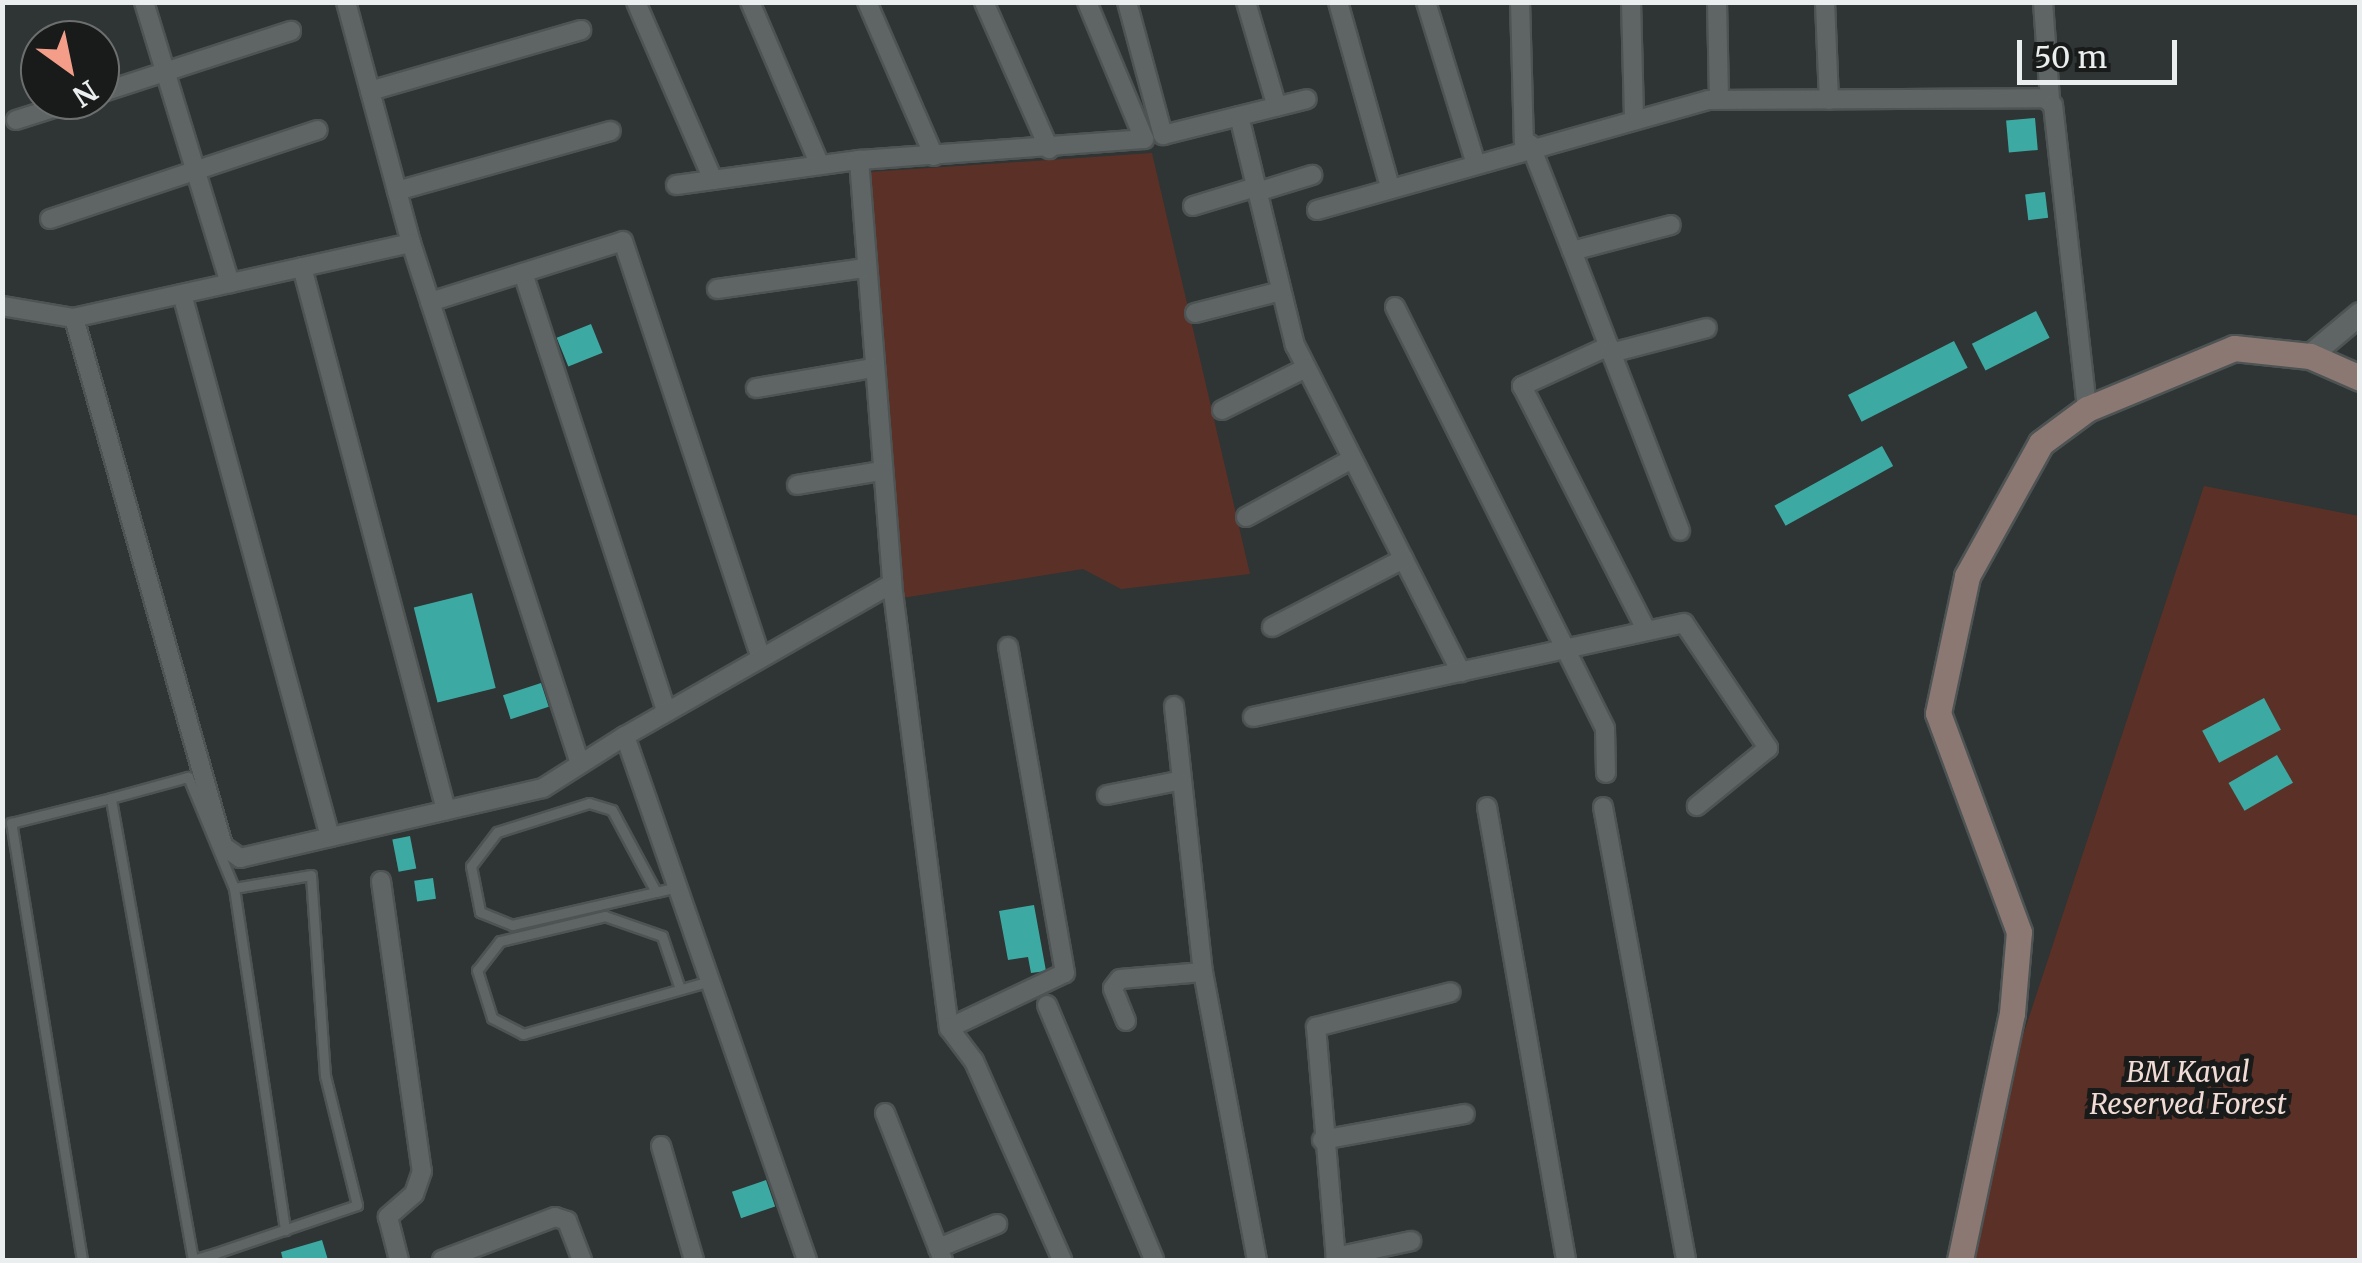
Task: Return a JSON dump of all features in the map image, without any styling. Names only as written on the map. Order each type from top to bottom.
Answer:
[{"type":"main road","points":[[1960,1260],[2009,1032],[2018,932],[1948,762],[1938,713],[1942,662],[2002,499],[2041,443],[2087,409],[2234,348],[2310,356],[2360,378]]},
{"type":"street","points":[[144,2],[161,74],[230,283]]},
{"type":"street","points":[[346,2],[411,243],[580,764]]},
{"type":"street","points":[[636,2],[714,180]]},
{"type":"street","points":[[750,2],[820,165]]},
{"type":"street","points":[[867,2],[934,156]]},
{"type":"street","points":[[984,2],[1048,149]]},
{"type":"street","points":[[676,185],[859,160],[1144,139],[1087,2]]},
{"type":"street","points":[[1127,2],[1163,135],[1306,100]]},
{"type":"street","points":[[1246,2],[1277,107]]},
{"type":"street","points":[[1338,2],[1390,187]]},
{"type":"street","points":[[1426,2],[1475,160]]},
{"type":"street","points":[[1520,2],[1527,144],[1680,531]]},
{"type":"street","points":[[1631,2],[1634,114]]},
{"type":"street","points":[[1717,2],[1720,98]]},
{"type":"street","points":[[1825,2],[1830,100]]},
{"type":"street","points":[[2043,2],[2050,100],[2087,409]]},
{"type":"street","points":[[370,91],[581,30]]},
{"type":"street","points":[[120,87],[291,31]]},
{"type":"street","points":[[1317,210],[1634,114],[1720,98],[2050,100]]},
{"type":"street","points":[[1239,116],[1281,291],[1306,368],[1461,672]]},
{"type":"street","points":[[16,120],[20,119]]},
{"type":"street","points":[[50,219],[318,130]]},
{"type":"street","points":[[397,191],[611,131]]},
{"type":"street","points":[[859,160],[864,268],[892,584],[949,1028],[974,1061],[1062,1260]]},
{"type":"street","points":[[1193,206],[1312,175]]},
{"type":"street","points":[[1572,251],[1671,224]]},
{"type":"street","points":[[430,302],[622,241],[760,656]]},
{"type":"street","points":[[2,306],[74,318],[411,243]]},
{"type":"street","points":[[302,267],[446,810]]},
{"type":"street","points":[[718,289],[864,268]]},
{"type":"street","points":[[523,273],[666,711]]},
{"type":"street","points":[[1195,312],[1281,291]]},
{"type":"street","points":[[182,294],[330,837]]},
{"type":"street","points":[[1395,306],[1605,729],[1606,773]]},
{"type":"street","points":[[2310,356],[2360,314]]},
{"type":"street","points":[[74,318],[224,846],[240,858],[543,788],[760,656],[892,584]]},
{"type":"street","points":[[1648,632],[1522,386],[1610,350],[1707,328]]},
{"type":"street","points":[[756,388],[873,368]]},
{"type":"street","points":[[1222,410],[1306,368]]},
{"type":"street","points":[[1246,517],[1352,459]]},
{"type":"street","points":[[797,485],[882,471]]},
{"type":"street","points":[[1272,627],[1404,558]]},
{"type":"street","points":[[1253,717],[1684,624],[1768,748],[1698,806]]},
{"type":"street","points":[[949,1028],[1065,973],[1008,647]]},
{"type":"street","points":[[1174,706],[1178,781],[1203,972],[1258,1260]]},
{"type":"street","points":[[625,736],[807,1260]]},
{"type":"street","points":[[1107,795],[1178,781]]},
{"type":"street","points":[[1487,807],[1566,1260]]},
{"type":"street","points":[[1602,807],[1686,1260]]},
{"type":"street","points":[[380,881],[422,1171],[414,1194],[388,1216],[400,1260]]},
{"type":"street","points":[[1126,1021],[1114,988],[1120,979],[1203,972]]},
{"type":"street","points":[[1411,1241],[1336,1259],[1322,1140],[1316,1026],[1451,992]]},
{"type":"street","points":[[1046,1005],[1154,1260]]},
{"type":"street","points":[[886,1113],[941,1254],[997,1224]]},
{"type":"street","points":[[1322,1140],[1465,1114]]},
{"type":"street","points":[[661,1146],[694,1260]]},
{"type":"street","points":[[442,1260],[493,1253],[562,1217],[582,1260]]},
{"type":"lane","points":[[82,1260],[10,823],[188,776],[234,888],[284,1230]]},
{"type":"lane","points":[[111,798],[193,1260],[356,1206],[325,1076],[310,874],[234,888]]},
{"type":"lane","points":[[656,892],[612,810],[588,803],[497,832],[470,866],[480,912],[512,925],[678,888]]},
{"type":"lane","points":[[680,990],[662,936],[604,916],[500,942],[477,970],[492,1018],[523,1034],[680,990],[710,981]]},
{"type":"green space","points":[[1152,153],[1250,574],[1121,589],[1083,569],[902,598],[869,172]]},
{"type":"green space","name":"BM Kaval Reserved Forest","points":[[2204,486],[2359,516],[2359,1260],[1949,1260]]},
{"type":"building","points":[[2035,118],[2038,150],[2009,152],[2006,121]]},
{"type":"building","points":[[2045,192],[2048,218],[2028,220],[2025,194]]},
{"type":"building","points":[[2036,311],[2050,338],[1985,370],[1972,344]]},
{"type":"building","points":[[591,324],[603,353],[568,367],[557,338]]},
{"type":"building","points":[[1954,341],[1968,368],[1862,422],[1848,395]]},
{"type":"building","points":[[1882,446],[1893,466],[1786,526],[1774,506]]},
{"type":"building","points":[[472,593],[496,688],[437,703],[414,608]]},
{"type":"building","points":[[541,683],[549,707],[511,719],[503,695]]},
{"type":"building","points":[[2264,698],[2281,730],[2219,763],[2202,731]]},
{"type":"building","points":[[2277,755],[2293,783],[2245,811],[2229,783]]},
{"type":"building","points":[[410,836],[416,868],[399,872],[392,839]]},
{"type":"building","points":[[433,878],[436,899],[417,901],[414,881]]},
{"type":"building","points":[[1034,905],[1046,971],[1031,973],[1028,957],[1008,960],[999,911]]},
{"type":"building","points":[[766,1180],[775,1206],[741,1218],[732,1192]]},
{"type":"building","points":[[322,1240],[328,1260],[283,1260],[281,1252]]}]
